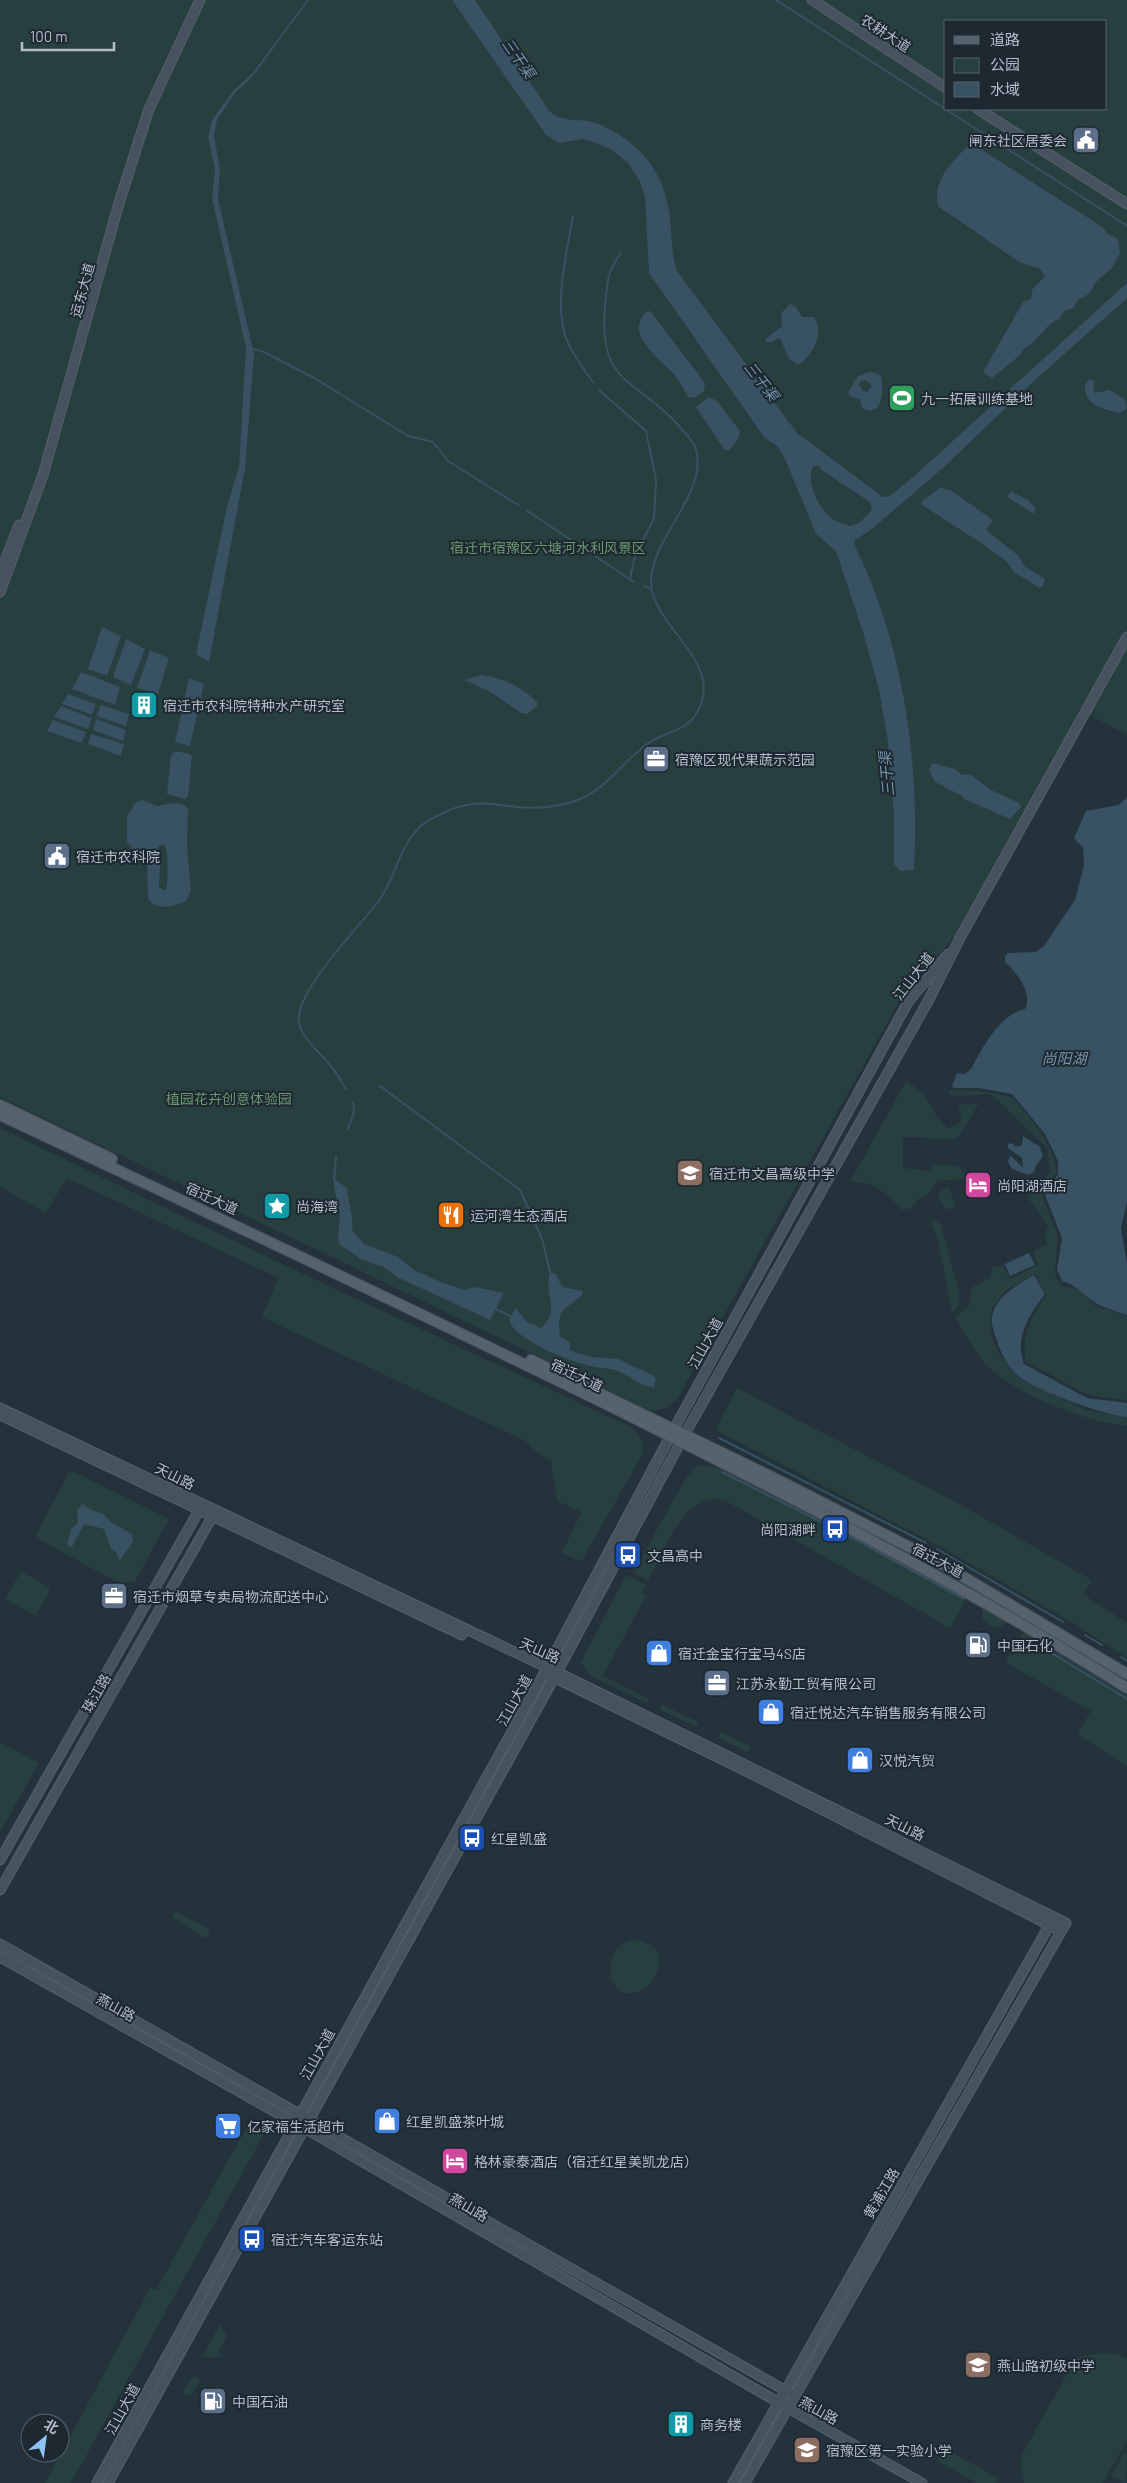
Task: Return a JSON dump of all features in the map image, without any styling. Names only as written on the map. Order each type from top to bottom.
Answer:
[{"type":"main road","name":"宿迁大道","points":[[0,1105],[672,1433]]},
{"type":"main road","name":"宿迁大道","points":[[0,1115],[216,1215],[936,1560],[1127,1674]]},
{"type":"main road","name":"宿迁大道","points":[[683,1438],[940,1576],[1127,1688]]},
{"type":"street","name":"运东大道","points":[[0,574],[39,473],[57,418],[113,206],[143,110],[165,57],[195,0]]},
{"type":"street","name":"运东大道","points":[[0,592],[46,466],[119,204],[149,108],[200,0]]},
{"type":"street","name":"农耕大道","points":[[812,0],[944,87]]},
{"type":"street","points":[[980,110],[1127,204]]},
{"type":"street","name":"江山大道","points":[[108,2483],[556,1675],[683,1438],[847,1148],[927,1003],[961,936],[1127,637]]},
{"type":"street","name":"江山大道","points":[[97,2483],[546,1670],[672,1433],[908,1002],[961,936]]},
{"type":"street","name":"天山路","points":[[0,1408],[214,1514],[546,1670],[1063,1927]]},
{"type":"street","name":"天山路","points":[[0,1415],[200,1507]]},
{"type":"street","name":"珠江路","points":[[0,1860],[200,1507]]},
{"type":"street","name":"珠江路","points":[[0,1890],[214,1514]]},
{"type":"street","name":"黄浦江路","points":[[733,2483],[1052,1920]]},
{"type":"street","name":"黄浦江路","points":[[745,2483],[1063,1927]]},
{"type":"street","name":"燕山路","points":[[0,1944],[795,2396]]},
{"type":"street","name":"燕山路","points":[[0,1957],[295,2122],[788,2408],[922,2483]]},
{"type":"green space","name":"宿迁市宿豫区六塘河水利风景区","points":[[0,0],[1127,0],[1127,735],[1082,711],[957,934],[904,993],[676,1401],[665,1408],[653,1412],[0,1097]]},
{"type":"green space","points":[[906,1081],[923,1093],[936,1115],[948,1129],[959,1123],[962,1118],[957,1105],[979,1103],[959,1136],[954,1139],[903,1137],[903,1168],[929,1171],[932,1165],[958,1166],[964,1173],[964,1179],[937,1181],[928,1195],[918,1199],[912,1208],[902,1210],[879,1189],[867,1183],[850,1182]]},
{"type":"green space","points":[[948,1091],[990,1092],[1012,1097],[1041,1132],[1054,1157],[1057,1171],[1042,1195],[1058,1236],[1055,1275],[1062,1286],[1079,1289],[1095,1306],[1127,1316],[1127,1400],[1088,1395],[1026,1362],[1026,1335],[1032,1318],[1046,1295],[1035,1274],[1005,1291],[992,1308],[990,1332],[998,1352],[1018,1378],[1086,1410],[1127,1418],[1127,1426],[1091,1419],[1051,1405],[1013,1386],[985,1363],[955,1318],[970,1304],[971,1288],[990,1278],[992,1268],[1003,1265],[1010,1279],[1038,1265],[1033,1251],[1047,1244],[1045,1234],[1048,1225],[1027,1197],[1032,1191],[1033,1185],[1041,1183],[1050,1172],[1047,1147],[998,1100],[990,1094],[951,1096]]},
{"type":"green space","points":[[0,1128],[284,1265],[633,1428],[642,1441],[644,1452],[581,1562],[562,1553],[581,1512],[557,1501],[551,1461],[531,1448],[529,1443],[262,1317],[278,1278],[67,1178],[46,1213],[0,1187]]},
{"type":"green space","points":[[948,1187],[956,1205],[949,1210],[944,1207],[938,1197],[940,1190]]},
{"type":"green space","points":[[935,1218],[941,1225],[960,1296],[959,1305],[952,1312],[938,1240],[931,1223]]},
{"type":"green space","points":[[737,1388],[963,1506],[1092,1580],[1084,1595],[1127,1623],[1127,1658],[1067,1619],[930,1541],[717,1431],[717,1426]]},
{"type":"green space","points":[[702,1465],[724,1469],[874,1545],[966,1596],[963,1606],[950,1628],[726,1501],[712,1500],[699,1504],[688,1513],[669,1540],[648,1581],[633,1572],[687,1476],[696,1467]]},
{"type":"green space","points":[[70,1470],[169,1519],[135,1582],[118,1583],[35,1537]]},
{"type":"green space","points":[[21,1571],[51,1588],[36,1616],[5,1599]]},
{"type":"green space","points":[[626,1575],[646,1585],[641,1593],[646,1596],[603,1676],[649,1699],[647,1703],[593,1677],[581,1662]]},
{"type":"green space","points":[[983,1606],[1009,1621],[1008,1623],[996,1628],[982,1620]]},
{"type":"green space","points":[[1023,1633],[1028,1633],[1127,1695],[1127,1766],[1077,1734],[1091,1711],[1005,1662]]},
{"type":"green space","points":[[662,1705],[699,1722],[696,1727],[660,1710]]},
{"type":"green space","points":[[721,1732],[751,1747],[748,1752],[718,1738]]},
{"type":"green space","points":[[0,1742],[39,1763],[0,1832]]},
{"type":"green space","points":[[175,1911],[211,1930],[206,1939],[172,1917]]},
{"type":"green space","points":[[636,1940],[651,1945],[658,1954],[659,1965],[655,1976],[648,1985],[638,1992],[627,1993],[617,1988],[611,1978],[612,1959],[621,1945]]},
{"type":"green space","points":[[250,2121],[262,2128],[264,2134],[71,2483],[45,2483],[56,2463],[70,2463],[70,2437],[150,2288],[156,2290]]},
{"type":"green space","points":[[220,2324],[227,2336],[218,2353],[221,2357],[202,2357]]},
{"type":"green space","points":[[1103,2352],[1117,2354],[1127,2359],[1127,2441],[1103,2483],[1024,2483],[1020,2465],[1021,2456],[1076,2358]]},
{"type":"green space","points":[[193,2375],[200,2380],[191,2396],[182,2394]]},
{"type":"green space","points":[[945,2441],[953,2453],[999,2479],[996,2483],[977,2483],[938,2461]]},
{"type":"green space","points":[[1124,2453],[1127,2455],[1126,2483],[1111,2476]]},
{"type":"water","points":[[307,0],[309,0],[253,76],[235,93],[217,120],[214,136],[220,169],[218,199],[254,354],[245,469],[209,662],[196,654],[227,506],[239,467],[246,348],[212,198],[215,169],[208,137],[212,120],[234,90],[252,74]]},
{"type":"water","points":[[452,0],[475,0],[550,112],[563,118],[594,122],[601,125],[628,141],[640,151],[657,174],[663,187],[670,218],[677,271],[797,433],[883,497],[890,496],[913,477],[1127,283],[1127,298],[1033,382],[943,468],[872,529],[855,540],[854,544],[871,582],[885,621],[905,703],[914,787],[914,870],[900,871],[894,864],[894,814],[888,742],[879,690],[863,632],[836,551],[816,534],[785,459],[778,447],[764,437],[649,273],[645,197],[640,182],[628,163],[612,150],[597,143],[583,139],[559,143],[546,135]],"holes":[[[818,465],[823,471],[870,502],[872,510],[859,523],[850,526],[838,522],[826,514],[814,494],[811,480],[813,467]]]},
{"type":"water","points":[[967,147],[979,148],[1104,228],[1108,234],[1118,239],[1120,253],[1112,268],[1096,282],[1089,294],[1078,300],[1073,308],[1064,311],[1059,319],[1054,321],[1029,346],[1024,348],[1019,356],[992,378],[983,372],[1023,302],[1031,299],[1032,290],[1045,276],[1040,269],[1019,262],[938,206],[937,197],[940,180],[949,166]]},
{"type":"water","points":[[790,304],[795,306],[802,317],[813,317],[817,323],[818,330],[816,344],[808,356],[798,365],[789,359],[780,338],[772,342],[766,342],[765,339],[782,326],[781,313]]},
{"type":"water","points":[[650,311],[705,383],[704,391],[694,398],[688,397],[675,376],[641,337],[640,320],[646,312]]},
{"type":"water","points":[[869,372],[881,376],[881,401],[874,410],[869,411],[862,408],[860,399],[851,397],[848,392],[858,376]],"holes":[[[866,380],[872,386],[867,392],[862,390],[859,384],[861,381]]]},
{"type":"water","points":[[1090,379],[1095,381],[1093,387],[1095,393],[1109,390],[1124,398],[1127,407],[1124,411],[1114,412],[1092,403],[1086,395],[1085,389],[1086,383]]},
{"type":"water","points":[[709,397],[717,401],[740,431],[739,437],[729,451],[724,449],[696,407]]},
{"type":"water","points":[[941,487],[952,491],[993,520],[986,530],[1019,556],[1024,566],[1045,579],[1043,586],[1040,588],[1014,572],[1006,561],[922,505],[921,502]]},
{"type":"water","points":[[1011,491],[1028,500],[1035,508],[1034,514],[1007,497]]},
{"type":"water","points":[[102,627],[121,636],[107,676],[88,669]]},
{"type":"water","points":[[126,639],[145,649],[131,685],[113,677]]},
{"type":"water","points":[[150,650],[169,658],[158,694],[137,688]]},
{"type":"water","points":[[81,672],[120,687],[115,705],[72,689]]},
{"type":"water","points":[[481,675],[497,678],[518,687],[537,702],[537,706],[527,714],[521,713],[489,691],[464,680]]},
{"type":"water","points":[[189,678],[204,684],[190,746],[175,742]]},
{"type":"water","points":[[68,694],[96,704],[92,715],[62,704]]},
{"type":"water","points":[[101,705],[129,714],[126,726],[96,716]]},
{"type":"water","points":[[61,706],[92,718],[88,729],[54,717]]},
{"type":"water","points":[[96,719],[126,730],[123,741],[93,730]]},
{"type":"water","points":[[53,720],[86,732],[82,743],[47,731]]},
{"type":"water","points":[[91,734],[124,744],[121,756],[88,744]]},
{"type":"water","points":[[175,751],[190,754],[192,757],[188,796],[185,799],[167,794],[171,756]]},
{"type":"water","points":[[932,763],[955,769],[962,775],[970,774],[991,790],[1019,803],[1021,807],[1010,819],[964,799],[962,796],[935,782],[929,770]]},
{"type":"water","name":"尚阳湖","points":[[1127,797],[1127,1202],[1121,1228],[1127,1264],[1127,1315],[1091,1300],[1075,1287],[1062,1281],[1057,1270],[1062,1238],[1045,1195],[1058,1174],[1058,1161],[1045,1134],[1012,1094],[979,1088],[954,1088],[952,1086],[957,1073],[965,1074],[971,1069],[1000,1025],[1016,1012],[1025,1009],[1027,996],[1025,990],[1019,977],[1005,962],[1005,956],[1008,953],[1036,952],[1044,946],[1075,900],[1084,865],[1083,848],[1074,838],[1086,811],[1119,805]]},
{"type":"water","points":[[143,800],[157,806],[177,803],[188,809],[187,848],[191,891],[186,901],[166,907],[156,905],[148,899],[147,865],[127,842],[127,816],[136,802]],"holes":[[[160,845],[165,846],[168,869],[165,891],[159,887],[160,865],[157,850]]]},
{"type":"water","points":[[1023,1136],[1040,1147],[1043,1156],[1035,1167],[1034,1172],[1029,1175],[1012,1169],[1008,1162],[1010,1155],[1023,1168],[1022,1158],[1008,1148],[1008,1144],[1011,1143],[1017,1147],[1022,1145]]},
{"type":"water","points":[[334,1179],[347,1188],[352,1230],[364,1244],[398,1257],[414,1270],[443,1283],[465,1290],[475,1287],[504,1293],[490,1320],[399,1278],[384,1267],[361,1259],[340,1245],[338,1240],[340,1213],[334,1188]]},
{"type":"water","points":[[1029,1253],[1035,1265],[1010,1276],[1005,1264]]},
{"type":"water","points":[[550,1272],[556,1274],[562,1287],[583,1291],[582,1295],[566,1308],[561,1315],[560,1336],[570,1342],[570,1350],[590,1357],[618,1359],[654,1376],[656,1379],[654,1388],[615,1370],[582,1364],[544,1349],[521,1335],[513,1327],[509,1319],[516,1308],[527,1322],[541,1328],[547,1321],[551,1308],[548,1280]]},
{"type":"water","points":[[1034,1275],[1045,1294],[1029,1319],[1022,1336],[1021,1354],[1024,1364],[1087,1398],[1127,1403],[1127,1417],[1103,1412],[1053,1394],[1025,1381],[1017,1375],[1006,1361],[993,1329],[993,1313],[997,1304],[1006,1294]]},
{"type":"water","points":[[82,1504],[91,1510],[103,1514],[111,1522],[132,1534],[133,1541],[120,1561],[116,1552],[111,1549],[104,1529],[84,1524],[72,1547],[67,1545],[71,1529],[78,1523],[77,1511]]},
{"type":"waterway","points":[[776,0],[944,108]]},
{"type":"waterway","points":[[947,110],[1127,226]]},
{"type":"waterway","points":[[573,216],[562,280],[561,313],[563,329],[568,343],[593,382]]},
{"type":"waterway","points":[[346,1089],[339,1077],[301,1030],[299,1024],[300,1010],[317,977],[380,899],[407,843],[414,833],[433,818],[462,806],[479,803],[525,808],[546,807],[561,805],[586,796],[605,783],[647,744],[686,725],[696,714],[703,697],[703,681],[698,666],[667,621],[652,591],[652,574],[656,556],[693,485],[697,467],[696,449],[689,437],[663,410],[623,378],[614,367],[608,352],[604,332],[607,284],[610,272],[621,253]]},
{"type":"waterway","points":[[253,349],[264,352],[316,379],[408,436],[433,442],[448,461],[518,505]]},
{"type":"waterway","points":[[599,390],[646,431],[656,480],[654,518],[634,559],[630,579]]},
{"type":"waterway","points":[[526,510],[634,582]]},
{"type":"waterway","points":[[644,586],[651,589]]},
{"type":"waterway","points":[[380,1086],[520,1190],[542,1239],[550,1272]]},
{"type":"waterway","points":[[348,1129],[354,1112],[353,1102]]},
{"type":"waterway","points":[[334,1181],[336,1157]]},
{"type":"waterway","points":[[494,1308],[510,1316]]},
{"type":"waterway","points":[[719,1438],[926,1543]]},
{"type":"waterway","points":[[722,1472],[853,1538],[964,1599]]},
{"type":"waterway","points":[[937,1549],[1063,1622]]},
{"type":"waterway","points":[[1085,1635],[1102,1645]]},
{"type":"waterway","points":[[1035,1643],[1127,1699]]},
{"type":"waterway","points":[[1121,1657],[1127,1661]]},
{"type":"place","name":"闸东社区居委会","points":[[1086,140]]},
{"type":"place","name":"九一拓展训练基地","points":[[902,398]]},
{"type":"place","name":"宿迁市农科院特种水产研究室","points":[[144,705]]},
{"type":"place","name":"宿豫区现代果蔬示范园","points":[[656,759]]},
{"type":"place","name":"宿迁市农科院","points":[[57,856]]},
{"type":"place","name":"宿迁市文昌高级中学","points":[[690,1173]]},
{"type":"place","name":"尚阳湖酒店","points":[[978,1185]]},
{"type":"place","name":"尚海湾","points":[[277,1206]]},
{"type":"place","name":"运河湾生态酒店","points":[[451,1215]]},
{"type":"place","name":"尚阳湖畔","points":[[835,1529]]},
{"type":"place","name":"文昌高中","points":[[628,1555]]},
{"type":"place","name":"宿迁市烟草专卖局物流配送中心","points":[[114,1596]]},
{"type":"place","name":"中国石化","points":[[978,1645]]},
{"type":"place","name":"宿迁金宝行宝马4S店","points":[[659,1653]]},
{"type":"place","name":"江苏永勤工贸有限公司","points":[[717,1683]]},
{"type":"place","name":"宿迁悦达汽车销售服务有限公司","points":[[771,1712]]},
{"type":"place","name":"汉悦汽贸","points":[[860,1760]]},
{"type":"place","name":"红星凯盛","points":[[472,1838]]},
{"type":"place","name":"红星凯盛茶叶城","points":[[387,2121]]},
{"type":"place","name":"亿家福生活超市","points":[[228,2126]]},
{"type":"place","name":"格林豪泰酒店（宿迁红星美凯龙店）","points":[[455,2161]]},
{"type":"place","name":"宿迁汽车客运东站","points":[[252,2239]]},
{"type":"place","name":"燕山路初级中学","points":[[978,2365]]},
{"type":"place","name":"中国石油","points":[[213,2401]]},
{"type":"place","name":"商务楼","points":[[681,2424]]},
{"type":"place","name":"宿豫区第一实验小学","points":[[807,2450]]},
{"type":"water label","name":"三干渠","points":[[519,58]]},
{"type":"water label","name":"三干渠","points":[[762,381]]},
{"type":"water label","name":"三干渠","points":[[886,774]]},
{"type":"park label","name":"植园花卉创意体验园","points":[[229,1098]]}]
